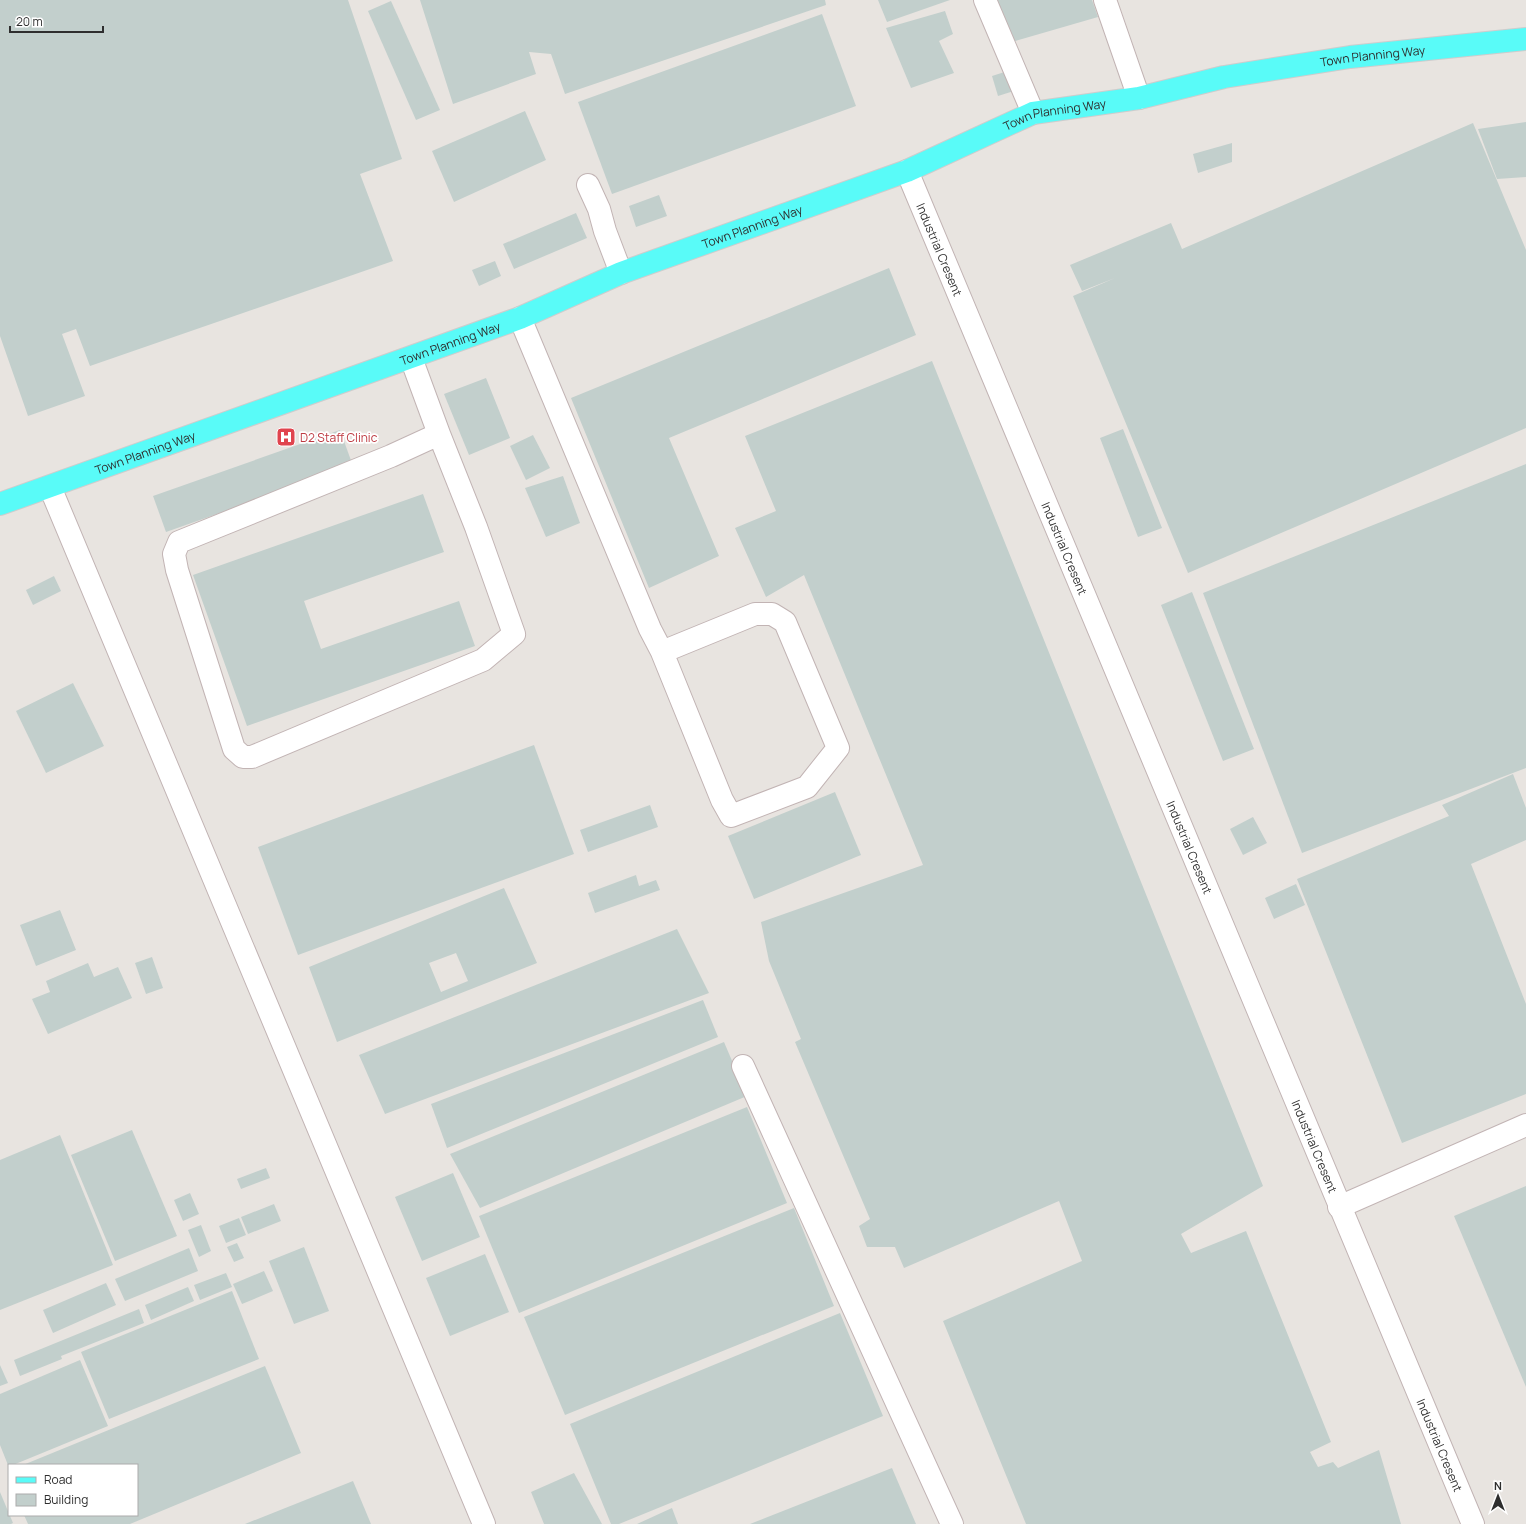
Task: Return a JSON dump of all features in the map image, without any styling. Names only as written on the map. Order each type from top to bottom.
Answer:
[{"type":"main road","name":"Town Planning Way","points":[[0,504],[520,318],[622,273],[907,171],[1033,113],[1139,98],[1224,77],[1350,57],[1526,38]]},
{"type":"street","points":[[985,0],[1033,113]]},
{"type":"street","points":[[1106,0],[1139,98]]},
{"type":"street","name":"Industrial Cresent","points":[[907,171],[1339,1207],[1473,1524]]},
{"type":"street","points":[[588,185],[599,209],[605,231],[622,273]]},
{"type":"street","points":[[520,318],[650,629],[662,652],[722,800],[731,816],[807,787],[838,748],[785,622],[772,614],[754,614],[662,652]]},
{"type":"street","points":[[411,358],[476,527],[514,634],[483,660],[252,757],[243,757],[234,749],[177,570],[174,554],[179,542],[391,456],[439,434]]},
{"type":"street","points":[[50,487],[484,1524]]},
{"type":"street","points":[[743,1066],[952,1524]]},
{"type":"street","points":[[1339,1207],[1526,1125]]},
{"type":"shaded area","points":[[0,0],[1526,0],[1526,1524],[0,1524]]},
{"type":"building","points":[[0,0],[348,0],[402,159],[360,174],[393,261],[90,366],[76,329],[62,334],[85,396],[28,416],[0,336]]},
{"type":"building","points":[[420,0],[825,0],[826,5],[565,94],[551,54],[529,52],[536,74],[453,104]]},
{"type":"building","points":[[878,0],[950,0],[887,22]]},
{"type":"building","points":[[996,0],[1092,0],[1098,17],[1012,42]]},
{"type":"building","points":[[391,1],[440,110],[416,120],[368,11]]},
{"type":"building","points":[[945,11],[953,34],[939,41],[954,73],[911,88],[886,28]]},
{"type":"building","points":[[822,14],[856,106],[612,194],[578,102]]},
{"type":"building","points":[[1011,70],[1017,90],[998,96],[992,76]]},
{"type":"building","points":[[525,111],[546,160],[454,202],[432,151]]},
{"type":"building","points":[[1526,122],[1526,177],[1497,179],[1478,129]]},
{"type":"building","points":[[1473,123],[1526,250],[1526,428],[1188,573],[1073,296],[1115,278],[1082,291],[1070,265],[1171,223],[1182,249]]},
{"type":"building","points":[[1232,143],[1232,162],[1198,173],[1193,154]]},
{"type":"building","points":[[659,195],[667,216],[636,227],[629,206]]},
{"type":"building","points":[[576,213],[587,238],[514,269],[503,244]]},
{"type":"building","points":[[495,261],[501,276],[479,286],[472,270]]},
{"type":"building","points":[[889,268],[916,335],[669,438],[719,556],[649,588],[571,398]]},
{"type":"building","points":[[932,361],[1263,1186],[1181,1234],[1191,1253],[1246,1231],[1331,1442],[1310,1452],[1318,1467],[1333,1462],[1338,1468],[1379,1450],[1401,1524],[1026,1524],[943,1321],[1082,1261],[1059,1201],[904,1268],[895,1247],[867,1247],[859,1226],[870,1219],[795,1042],[801,1039],[769,961],[761,922],[923,865],[804,575],[766,597],[735,528],[776,511],[745,436]]},
{"type":"building","points":[[486,378],[510,438],[469,455],[444,394]]},
{"type":"building","points":[[1123,429],[1162,528],[1138,537],[1100,438]]},
{"type":"building","points":[[340,430],[353,466],[166,532],[153,496]]},
{"type":"building","points":[[533,435],[550,468],[526,480],[510,446]]},
{"type":"building","points":[[1526,464],[1526,768],[1302,853],[1203,593]]},
{"type":"building","points":[[563,476],[580,523],[546,537],[525,488]]},
{"type":"building","points":[[423,494],[444,552],[304,601],[321,649],[459,601],[475,646],[247,726],[193,575]]},
{"type":"building","points":[[54,576],[61,591],[33,605],[26,590]]},
{"type":"building","points":[[1192,592],[1254,749],[1223,761],[1161,605]]},
{"type":"building","points":[[73,683],[104,746],[46,773],[16,711]]},
{"type":"building","points":[[534,745],[574,854],[298,955],[258,847]]},
{"type":"building","points":[[1513,774],[1526,808],[1526,840],[1471,864],[1526,1004],[1526,1094],[1402,1143],[1297,879],[1449,816],[1442,805]]},
{"type":"building","points":[[835,792],[861,855],[754,899],[728,836]]},
{"type":"building","points":[[650,805],[658,827],[588,852],[580,830]]},
{"type":"building","points":[[1253,817],[1267,843],[1243,855],[1230,829]]},
{"type":"building","points":[[636,875],[639,886],[656,880],[660,890],[595,913],[588,893]]},
{"type":"building","points":[[1296,884],[1305,905],[1274,919],[1265,898]]},
{"type":"building","points":[[504,888],[537,963],[337,1042],[309,967]],"holes":[[[456,953],[468,981],[441,992],[429,963]]]},
{"type":"building","points":[[60,910],[76,950],[36,966],[20,925]]},
{"type":"building","points":[[677,929],[709,993],[385,1114],[359,1055]]},
{"type":"building","points":[[152,957],[163,988],[146,994],[135,963]]},
{"type":"building","points":[[88,963],[94,977],[118,967],[132,998],[48,1034],[32,999],[50,992],[46,981]]},
{"type":"building","points":[[703,1000],[718,1037],[447,1148],[431,1104]]},
{"type":"building","points":[[724,1042],[747,1096],[480,1208],[450,1154]]},
{"type":"building","points":[[747,1107],[787,1203],[519,1313],[479,1216]]},
{"type":"building","points":[[132,1130],[177,1236],[115,1261],[71,1155]]},
{"type":"building","points":[[60,1135],[113,1265],[0,1310],[0,1160]]},
{"type":"building","points":[[266,1168],[270,1178],[241,1189],[237,1179]]},
{"type":"building","points":[[453,1173],[480,1237],[422,1261],[395,1197]]},
{"type":"building","points":[[1526,1186],[1526,1387],[1454,1216]]},
{"type":"building","points":[[190,1193],[199,1214],[183,1221],[174,1200]]},
{"type":"building","points":[[274,1204],[281,1221],[248,1234],[241,1217]]},
{"type":"building","points":[[794,1208],[834,1306],[565,1415],[524,1317]]},
{"type":"building","points":[[239,1218],[246,1235],[226,1243],[219,1226]]},
{"type":"building","points":[[201,1225],[211,1251],[199,1257],[188,1230]]},
{"type":"building","points":[[237,1243],[244,1258],[234,1262],[227,1247]]},
{"type":"building","points":[[304,1247],[329,1311],[294,1324],[269,1261]]},
{"type":"building","points":[[189,1248],[198,1271],[125,1301],[115,1279]]},
{"type":"building","points":[[485,1254],[509,1312],[450,1336],[426,1278]]},
{"type":"building","points":[[264,1271],[273,1291],[242,1304],[233,1284]]},
{"type":"building","points":[[226,1273],[232,1287],[200,1300],[194,1285]]},
{"type":"building","points":[[106,1283],[116,1305],[53,1333],[43,1310]]},
{"type":"building","points":[[188,1287],[194,1301],[151,1320],[145,1305]]},
{"type":"building","points":[[232,1291],[259,1359],[109,1419],[81,1352]]},
{"type":"building","points":[[139,1309],[144,1323],[61,1356],[62,1359],[20,1376],[14,1360]]},
{"type":"building","points":[[840,1313],[883,1416],[619,1524],[611,1524],[570,1424]]},
{"type":"building","points":[[80,1360],[108,1426],[15,1464],[8,1465],[0,1445],[0,1394]]},
{"type":"building","points":[[0,1365],[8,1383],[0,1386]]},
{"type":"building","points":[[265,1366],[301,1453],[130,1524],[28,1524],[24,1516],[138,1516],[138,1464],[25,1464]]},
{"type":"building","points":[[892,1468],[916,1524],[750,1524]]},
{"type":"building","points":[[574,1473],[602,1524],[544,1524],[531,1492]]},
{"type":"building","points":[[353,1481],[371,1524],[245,1524]]},
{"type":"building","points":[[0,1492],[8,1511],[8,1516],[10,1516],[13,1523],[0,1524]]},
{"type":"building","points":[[672,1508],[678,1524],[637,1524]]},
{"type":"place","name":"D2 Staff Clinic","points":[[286,437]]}]
